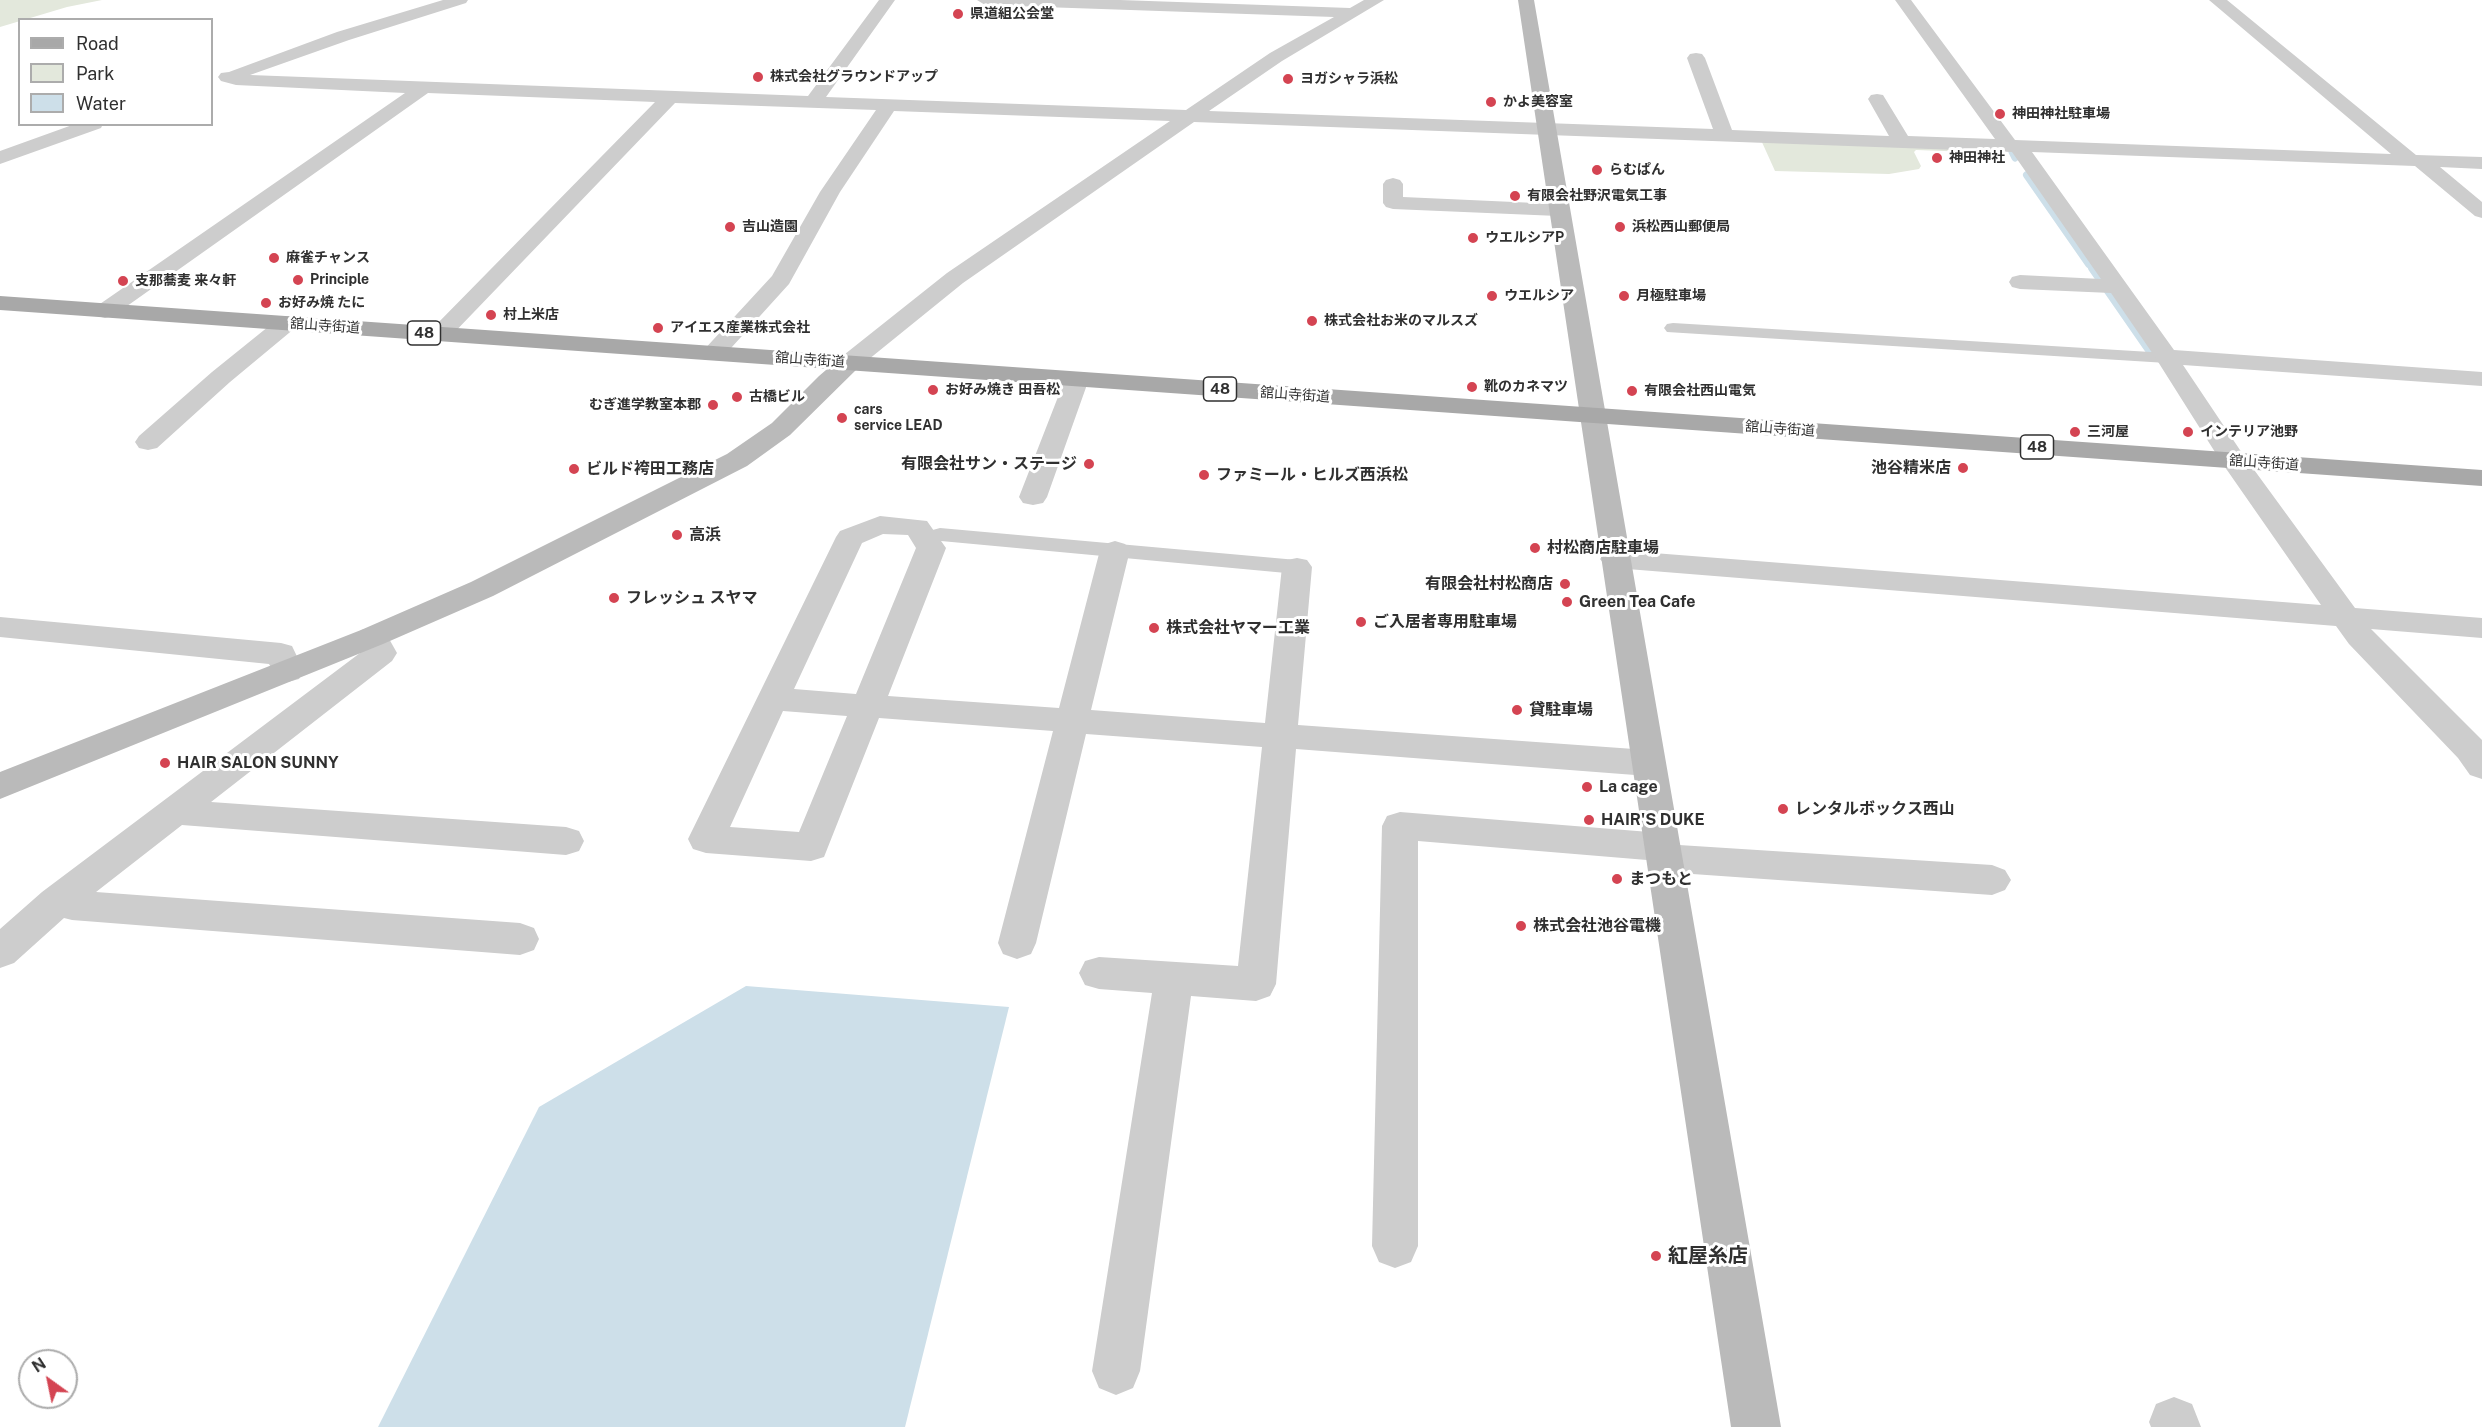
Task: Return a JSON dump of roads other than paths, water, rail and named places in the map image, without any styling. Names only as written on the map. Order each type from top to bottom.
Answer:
[{"type":"main road","name":"舘山寺街道","points":[[0,303],[2482,478]]},
{"type":"street","points":[[219,80],[343,36],[460,0]]},
{"type":"street","points":[[813,102],[887,0]]},
{"type":"street","points":[[985,0],[1352,13]]},
{"type":"street","points":[[0,786],[372,637],[482,589],[737,460],[781,429],[849,363],[955,278],[1276,57],[1376,0]]},
{"type":"street","points":[[1526,0],[1558,210],[1756,1427]]},
{"type":"street","points":[[1903,0],[2117,287],[2167,358],[2233,460],[2360,637],[2470,749],[2482,766]]},
{"type":"street","points":[[2217,0],[2415,161],[2482,212]]},
{"type":"street","points":[[1696,58],[1725,136]]},
{"type":"street","points":[[219,80],[2482,163]]},
{"type":"street","points":[[105,310],[424,88]]},
{"type":"street","points":[[440,334],[670,97]]},
{"type":"street","points":[[1877,99],[1902,142]]},
{"type":"street","points":[[713,353],[781,279],[830,192],[889,105]]},
{"type":"street","points":[[0,158],[88,126]]},
{"type":"street","points":[[1394,184],[1393,203],[1558,210]]},
{"type":"street","points":[[2020,282],[2117,287]]},
{"type":"street","points":[[148,442],[221,377],[287,323]]},
{"type":"street","points":[[2167,358],[2482,379]]},
{"type":"street","points":[[1033,497],[1077,379]]},
{"type":"street","points":[[880,525],[917,527],[925,539],[931,548],[811,847],[706,839],[850,537],[880,525]]},
{"type":"street","points":[[1017,944],[1115,550]]},
{"type":"street","points":[[1615,559],[2482,628]]},
{"type":"street","points":[[1099,973],[1256,984],[1297,567]]},
{"type":"street","points":[[0,627],[281,654],[288,671]]},
{"type":"street","points":[[0,952],[61,899],[381,653],[372,637]]},
{"type":"street","points":[[773,699],[1648,764]]},
{"type":"street","points":[[178,809],[189,814],[566,841]]},
{"type":"street","points":[[1395,1246],[1400,826],[1663,852],[1992,880]]},
{"type":"street","points":[[61,899],[72,905],[520,939]]},
{"type":"street","points":[[1116,1371],[1174,978]]},
{"type":"lane","points":[[1673,328],[2167,358]]},
{"type":"lane","points":[[925,539],[940,534],[1297,567]]},
{"type":"water","points":[[746,986],[1009,1007],[905,1427],[378,1427],[539,1107]]},
{"type":"waterway","points":[[2012,152],[2015,158]]},
{"type":"waterway","points":[[2027,175],[2089,264]]},
{"type":"waterway","points":[[2092,268],[2101,281]]},
{"type":"waterway","points":[[2108,291],[2151,353]]},
{"type":"place","name":"県道組公会堂","points":[[958,14]]},
{"type":"place","name":"株式会社グラウンドアップ","points":[[758,77]]},
{"type":"place","name":"ヨガシャラ浜松","points":[[1288,79]]},
{"type":"place","name":"かよ美容室","points":[[1491,102]]},
{"type":"place","name":"神田神社駐車場","points":[[2000,114]]},
{"type":"place","name":"神田神社","points":[[1937,158]]},
{"type":"place","name":"らむぱん","points":[[1597,170]]},
{"type":"place","name":"有限会社野沢電気工事","points":[[1515,196]]},
{"type":"place","name":"吉山造園","points":[[730,227]]},
{"type":"place","name":"浜松西山郵便局","points":[[1620,227]]},
{"type":"place","name":"ウエルシアP","points":[[1473,238]]},
{"type":"place","name":"麻雀チャンス","points":[[274,258]]},
{"type":"place","name":"Principle","points":[[298,280]]},
{"type":"place","name":"支那蕎麦 来々軒","points":[[123,281]]},
{"type":"place","name":"ウエルシア","points":[[1492,296]]},
{"type":"place","name":"月極駐車場","points":[[1624,296]]},
{"type":"place","name":"お好み焼 たに","points":[[266,303]]},
{"type":"place","name":"村上米店","points":[[491,315]]},
{"type":"place","name":"株式会社お米のマルスズ","points":[[1312,321]]},
{"type":"place","name":"アイエス産業株式会社","points":[[658,328]]},
{"type":"place","name":"靴のカネマツ","points":[[1472,387]]},
{"type":"place","name":"お好み焼き 田吾松","points":[[933,390]]},
{"type":"place","name":"有限会社西山電気","points":[[1632,391]]},
{"type":"place","name":"古橋ビル","points":[[737,397]]},
{"type":"place","name":"むぎ進学教室本郡","points":[[713,405]]},
{"type":"place","name":"cars service LEAD","points":[[842,418]]},
{"type":"place","name":"三河屋","points":[[2075,432]]},
{"type":"place","name":"インテリア池野","points":[[2188,432]]},
{"type":"place","name":"有限会社サン・ステージ","points":[[1089,464]]},
{"type":"place","name":"池谷精米店","points":[[1963,468]]},
{"type":"place","name":"ビルド袴田工務店","points":[[574,469]]},
{"type":"place","name":"ファミール・ヒルズ西浜松","points":[[1204,475]]},
{"type":"place","name":"高浜","points":[[677,535]]},
{"type":"place","name":"村松商店駐車場","points":[[1535,548]]},
{"type":"place","name":"有限会社村松商店","points":[[1565,584]]},
{"type":"place","name":"フレッシュ スヤマ","points":[[614,598]]},
{"type":"place","name":"Green Tea Cafe","points":[[1567,602]]},
{"type":"place","name":"ご入居者専用駐車場","points":[[1361,622]]},
{"type":"place","name":"株式会社ヤマー工業","points":[[1154,628]]},
{"type":"place","name":"貸駐車場","points":[[1517,710]]},
{"type":"place","name":"HAIR SALON SUNNY","points":[[165,763]]},
{"type":"place","name":"La cage","points":[[1587,787]]},
{"type":"place","name":"レンタルボックス西山","points":[[1783,809]]},
{"type":"place","name":"HAIR'S DUKE","points":[[1589,820]]},
{"type":"place","name":"まつもと","points":[[1617,879]]},
{"type":"place","name":"株式会社池谷電機","points":[[1521,926]]},
{"type":"place","name":"紅屋糸店","points":[[1656,1256]]}]
